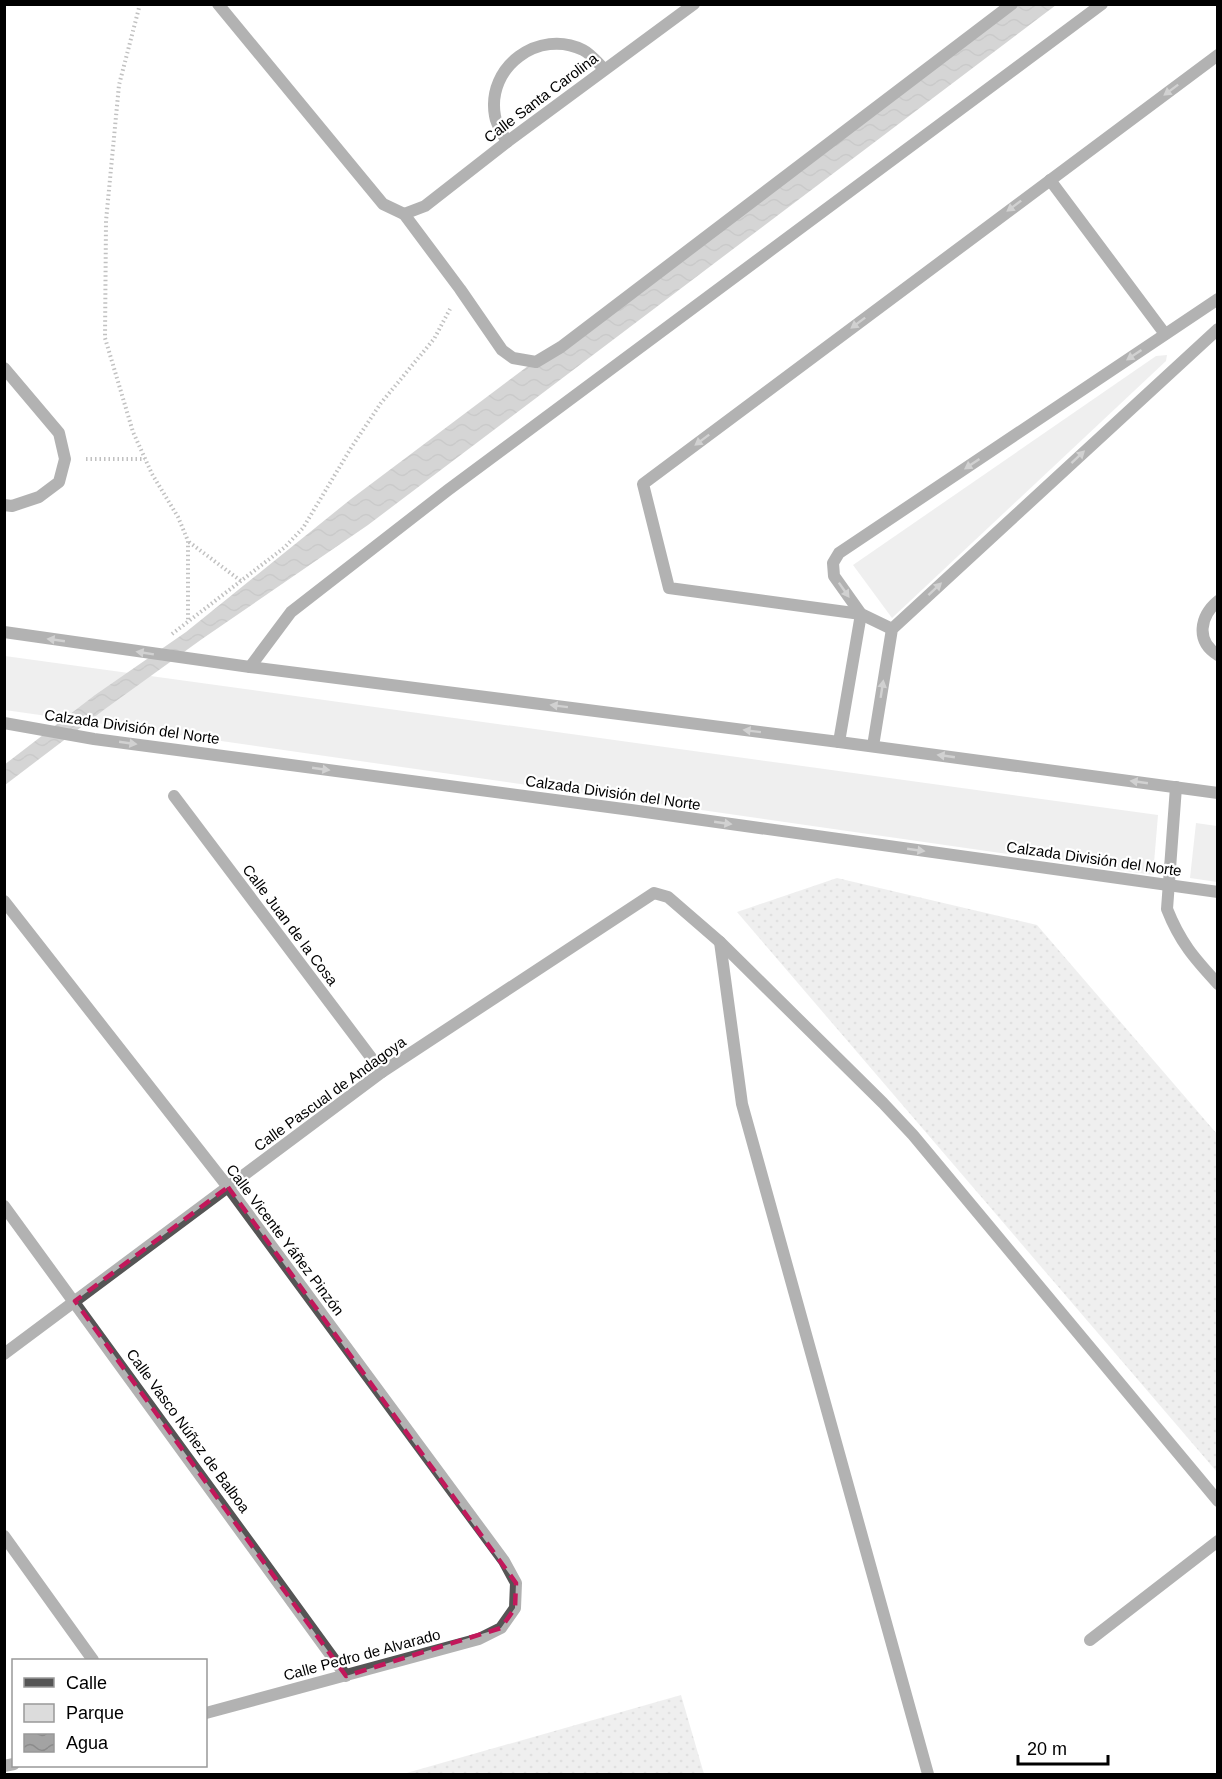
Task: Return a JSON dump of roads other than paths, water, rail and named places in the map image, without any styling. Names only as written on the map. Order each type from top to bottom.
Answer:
[{"type":"street","points":[[218,4],[383,204],[404,214],[502,350],[513,358],[529,362],[536,362],[561,347],[1012,4]]},
{"type":"street","name":"Calle Santa Carolina","points":[[404,214],[425,206],[604,69],[694,4]]},
{"type":"street","points":[[250,667],[291,612],[429,504],[1102,4]]},
{"type":"street","points":[[507,142],[495,117],[495,89],[508,65],[530,48],[558,43],[584,51],[604,69]]},
{"type":"street","points":[[892,629],[861,614],[669,588],[643,484],[1218,55]]},
{"type":"street","points":[[1050,180],[1166,334]]},
{"type":"street","points":[[839,742],[861,614],[834,576],[833,563],[839,553],[1218,299]]},
{"type":"street","points":[[873,747],[892,629],[1218,328]]},
{"type":"street","points":[[4,368],[59,433],[65,459],[60,482],[39,497],[12,506],[4,505]]},
{"type":"street","points":[[1218,601],[1211,606],[1203,620],[1203,637],[1211,651],[1218,655]]},
{"type":"street","points":[[4,632],[182,658],[1218,793]]},
{"type":"street","name":"Calzada División del Norte","points":[[4,723],[1218,892]]},
{"type":"street","points":[[1176,787],[1167,909],[1174,928],[1186,948],[1218,984]]},
{"type":"street","name":"Calle Juan de la Cosa","points":[[174,796],[382,1072]]},
{"type":"street","name":"Calle Pascual de Andagoya","points":[[4,1354],[382,1072],[654,893],[668,897],[720,942]]},
{"type":"street","name":"Calle Vicente Yáñez Pinzón","points":[[4,902],[228,1187],[504,1561],[516,1583],[515,1608]]},
{"type":"street","points":[[720,942],[913,1135],[1218,1501]]},
{"type":"street","points":[[720,942],[742,1104],[928,1774]]},
{"type":"street","name":"Calle Vasco Núñez de Balboa","points":[[4,1206],[346,1676]]},
{"type":"street","points":[[4,1536],[92,1659]]},
{"type":"street","points":[[1090,1640],[1218,1541]]},
{"type":"street","name":"Calle Pedro de Alvarado","points":[[207,1713],[479,1639],[501,1628],[515,1608]]},
{"type":"water","points":[[1008,5],[1056,5],[368,525],[202,639],[5,785],[4,765],[95,695],[186,632],[351,499]]}]
